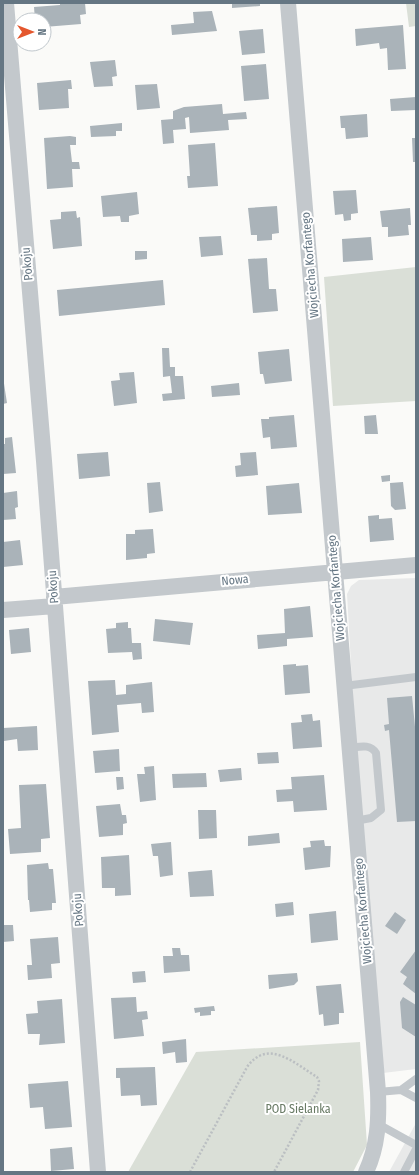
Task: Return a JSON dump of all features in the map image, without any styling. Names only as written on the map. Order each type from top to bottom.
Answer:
[{"type":"street","name":"Pokoju","points":[[6,3],[98,1172]]},
{"type":"street","name":"Wojciecha Korfantego","points":[[288,3],[378,1092],[378,1124],[375,1149],[366,1172]]},
{"type":"street","name":"Nowa","points":[[3,610],[54,601],[335,571],[416,565]]},
{"type":"lane","points":[[344,686],[416,677]]},
{"type":"lane","points":[[349,748],[368,746],[373,748],[376,753],[378,767],[381,810],[371,818],[355,821]]},
{"type":"lane","points":[[378,1092],[401,1090],[416,1079]]},
{"type":"lane","points":[[401,1090],[416,1098]]},
{"type":"lane","points":[[378,1124],[416,1145]]},
{"type":"lane","points":[[404,1172],[416,1149]]},
{"type":"path","points":[[190,1172],[247,1067],[256,1056],[265,1052],[276,1053],[317,1076],[319,1080],[318,1090],[274,1172]]},
{"type":"shaded area","points":[[416,578],[416,1069],[383,1073],[353,700],[347,594],[351,586],[359,580]]},
{"type":"shaded area","points":[[416,1123],[416,1172],[389,1172]]},
{"type":"green space","points":[[406,3],[416,3],[416,26],[409,27]]},
{"type":"green space","points":[[416,267],[416,401],[333,406],[324,277]]},
{"type":"green space","name":"POD Sielanka","points":[[360,1042],[367,1145],[353,1172],[128,1172],[196,1052]]},
{"type":"building","points":[[60,3],[85,3],[86,14],[80,15],[81,24],[52,26],[52,12],[34,12],[34,7],[60,5]]},
{"type":"building","points":[[232,3],[260,3],[260,6],[232,8]]},
{"type":"building","points":[[212,11],[217,31],[172,35],[171,25],[194,23],[193,12]]},
{"type":"building","points":[[403,25],[406,69],[388,70],[387,48],[380,49],[379,43],[356,46],[355,29]]},
{"type":"building","points":[[263,29],[265,53],[242,55],[239,31]]},
{"type":"building","points":[[115,60],[117,76],[112,77],[113,86],[94,87],[90,62]]},
{"type":"building","points":[[266,64],[269,99],[244,101],[241,66]]},
{"type":"building","points":[[71,80],[72,89],[68,89],[69,108],[39,110],[37,83]]},
{"type":"building","points":[[157,84],[160,108],[137,110],[135,85]]},
{"type":"building","points":[[416,97],[416,110],[391,111],[390,99]]},
{"type":"building","points":[[222,104],[223,114],[246,112],[247,119],[228,120],[229,130],[190,133],[189,117],[185,118],[186,129],[173,130],[174,143],[163,144],[161,120],[173,119],[173,111],[184,107]]},
{"type":"building","points":[[367,114],[368,137],[346,139],[345,128],[341,128],[340,116]]},
{"type":"building","points":[[122,123],[122,131],[116,131],[116,136],[91,137],[90,126]]},
{"type":"building","points":[[76,137],[76,145],[70,145],[72,162],[79,162],[80,169],[72,169],[73,187],[47,189],[44,138]]},
{"type":"building","points":[[412,138],[416,138],[416,162],[413,162]]},
{"type":"building","points":[[215,143],[218,186],[188,188],[187,176],[190,176],[188,145]]},
{"type":"building","points":[[356,190],[358,213],[351,214],[351,220],[344,221],[343,214],[335,215],[333,191]]},
{"type":"building","points":[[137,192],[139,214],[129,216],[129,222],[121,222],[120,216],[103,217],[101,196]]},
{"type":"building","points":[[277,206],[279,233],[272,234],[272,240],[257,241],[257,235],[251,235],[248,208]]},
{"type":"building","points":[[410,208],[411,225],[408,225],[409,235],[388,237],[388,227],[382,227],[380,211]]},
{"type":"building","points":[[76,211],[77,218],[80,217],[82,246],[53,249],[50,220],[61,219],[61,212]]},
{"type":"building","points":[[221,236],[223,255],[201,257],[199,237]]},
{"type":"building","points":[[371,237],[373,260],[343,262],[342,239]]},
{"type":"building","points":[[135,251],[147,251],[147,259],[135,260]]},
{"type":"building","points":[[267,258],[269,289],[276,289],[278,311],[253,313],[248,259]]},
{"type":"building","points":[[163,280],[165,305],[59,316],[57,290]]},
{"type":"building","points":[[162,348],[169,348],[170,367],[175,367],[175,376],[183,376],[185,399],[163,401],[162,394],[172,393],[170,376],[163,377]]},
{"type":"building","points":[[289,349],[292,381],[265,384],[263,374],[260,374],[258,352]]},
{"type":"building","points":[[134,372],[137,403],[114,406],[111,381],[120,380],[119,373]]},
{"type":"building","points":[[3,377],[7,403],[3,404]]},
{"type":"building","points":[[239,383],[240,395],[212,397],[211,386]]},
{"type":"building","points":[[294,415],[297,447],[271,449],[270,437],[263,438],[261,419]]},
{"type":"building","points":[[376,415],[378,434],[365,434],[364,416]]},
{"type":"building","points":[[12,437],[16,473],[3,474],[3,444],[5,444],[5,438]]},
{"type":"building","points":[[108,452],[110,476],[79,479],[77,454]]},
{"type":"building","points":[[256,452],[258,475],[236,477],[235,466],[241,465],[240,453]]},
{"type":"building","points":[[390,475],[390,481],[382,482],[381,476]]},
{"type":"building","points":[[160,482],[163,511],[149,513],[147,483]]},
{"type":"building","points":[[403,482],[406,509],[395,510],[391,506],[390,483]]},
{"type":"building","points":[[299,483],[302,513],[268,515],[266,486]]},
{"type":"building","points":[[17,491],[18,507],[15,508],[16,519],[3,520],[3,493]]},
{"type":"building","points":[[379,515],[379,519],[392,518],[394,540],[370,542],[368,516]]},
{"type":"building","points":[[153,529],[155,553],[147,554],[147,558],[126,560],[126,534],[135,534],[135,530]]},
{"type":"building","points":[[20,540],[23,565],[3,567],[3,542]]},
{"type":"building","points":[[310,606],[313,637],[287,639],[287,646],[258,649],[257,635],[285,633],[284,609]]},
{"type":"building","points":[[155,619],[193,623],[190,645],[153,641]]},
{"type":"building","points":[[128,622],[128,628],[131,628],[132,643],[141,643],[142,659],[133,660],[132,652],[108,653],[106,629],[116,628],[116,623]]},
{"type":"building","points":[[29,628],[31,652],[11,654],[9,630]]},
{"type":"building","points":[[296,664],[296,666],[308,665],[310,693],[285,695],[283,665]]},
{"type":"building","points":[[115,680],[116,695],[126,694],[126,685],[152,682],[154,712],[142,713],[141,703],[117,705],[119,732],[92,735],[88,681]]},
{"type":"building","points":[[412,696],[416,737],[416,821],[397,822],[389,730],[385,731],[384,725],[389,724],[387,698]]},
{"type":"building","points":[[312,714],[313,721],[320,720],[322,747],[293,749],[291,723],[302,722],[301,715]]},
{"type":"building","points":[[37,726],[38,750],[18,751],[17,739],[4,741],[3,728]]},
{"type":"building","points":[[119,749],[120,771],[95,773],[93,751]]},
{"type":"building","points":[[278,752],[279,763],[258,764],[257,753]]},
{"type":"building","points":[[154,766],[156,800],[140,802],[137,774],[145,774],[144,767]]},
{"type":"building","points":[[241,768],[242,780],[220,782],[218,770]]},
{"type":"building","points":[[206,773],[207,787],[173,788],[172,774]]},
{"type":"building","points":[[324,775],[327,810],[294,812],[293,801],[277,802],[276,790],[292,789],[291,777]]},
{"type":"building","points":[[116,777],[123,777],[124,789],[117,790]]},
{"type":"building","points":[[46,784],[50,838],[41,839],[41,852],[10,854],[8,829],[21,828],[19,785]]},
{"type":"building","points":[[120,804],[122,815],[126,815],[127,823],[123,824],[123,835],[99,837],[96,806]]},
{"type":"building","points":[[198,810],[216,810],[217,838],[199,839]]},
{"type":"building","points":[[279,833],[280,843],[248,846],[248,836]]},
{"type":"building","points":[[324,840],[325,846],[331,846],[330,867],[305,870],[303,848],[311,847],[310,841]]},
{"type":"building","points":[[171,842],[173,875],[160,877],[158,856],[153,856],[151,844]]},
{"type":"building","points":[[129,855],[131,895],[115,896],[115,888],[102,888],[101,857]]},
{"type":"building","points":[[48,863],[49,869],[53,869],[56,903],[52,903],[52,910],[30,912],[28,900],[27,865]]},
{"type":"building","points":[[212,870],[214,896],[190,897],[188,872]]},
{"type":"building","points":[[293,902],[294,915],[276,917],[275,904]]},
{"type":"building","points":[[336,911],[338,940],[311,943],[309,914]]},
{"type":"building","points":[[395,912],[406,920],[397,934],[385,926]]},
{"type":"building","points":[[3,925],[13,925],[14,941],[3,942]]},
{"type":"building","points":[[58,937],[60,963],[51,964],[52,978],[28,980],[27,965],[32,965],[30,939]]},
{"type":"building","points":[[172,948],[180,948],[181,955],[189,955],[190,971],[164,973],[163,956],[173,956]]},
{"type":"building","points":[[416,950],[416,994],[403,984],[407,977],[400,972]]},
{"type":"building","points":[[145,971],[146,982],[133,983],[132,972]]},
{"type":"building","points":[[297,973],[298,981],[294,985],[269,989],[268,975]]},
{"type":"building","points":[[341,984],[344,1013],[339,1013],[339,1024],[324,1026],[323,1014],[319,1015],[316,986]]},
{"type":"building","points":[[136,997],[137,1012],[147,1011],[148,1019],[142,1020],[144,1036],[114,1039],[111,998]]},
{"type":"building","points":[[403,997],[416,1005],[416,1037],[402,1028],[400,1002]]},
{"type":"building","points":[[62,999],[65,1043],[39,1045],[40,1034],[28,1034],[26,1014],[38,1013],[37,1001]]},
{"type":"building","points":[[214,1006],[215,1011],[211,1011],[211,1015],[200,1016],[200,1012],[195,1013],[194,1008]]},
{"type":"building","points":[[186,1039],[187,1062],[176,1063],[175,1052],[163,1054],[162,1042]]},
{"type":"building","points":[[155,1067],[157,1105],[141,1106],[140,1095],[121,1096],[120,1078],[116,1078],[116,1068]]},
{"type":"building","points":[[68,1081],[72,1127],[45,1129],[43,1107],[30,1108],[28,1084]]},
{"type":"building","points":[[72,1147],[74,1169],[51,1171],[50,1149]]}]
